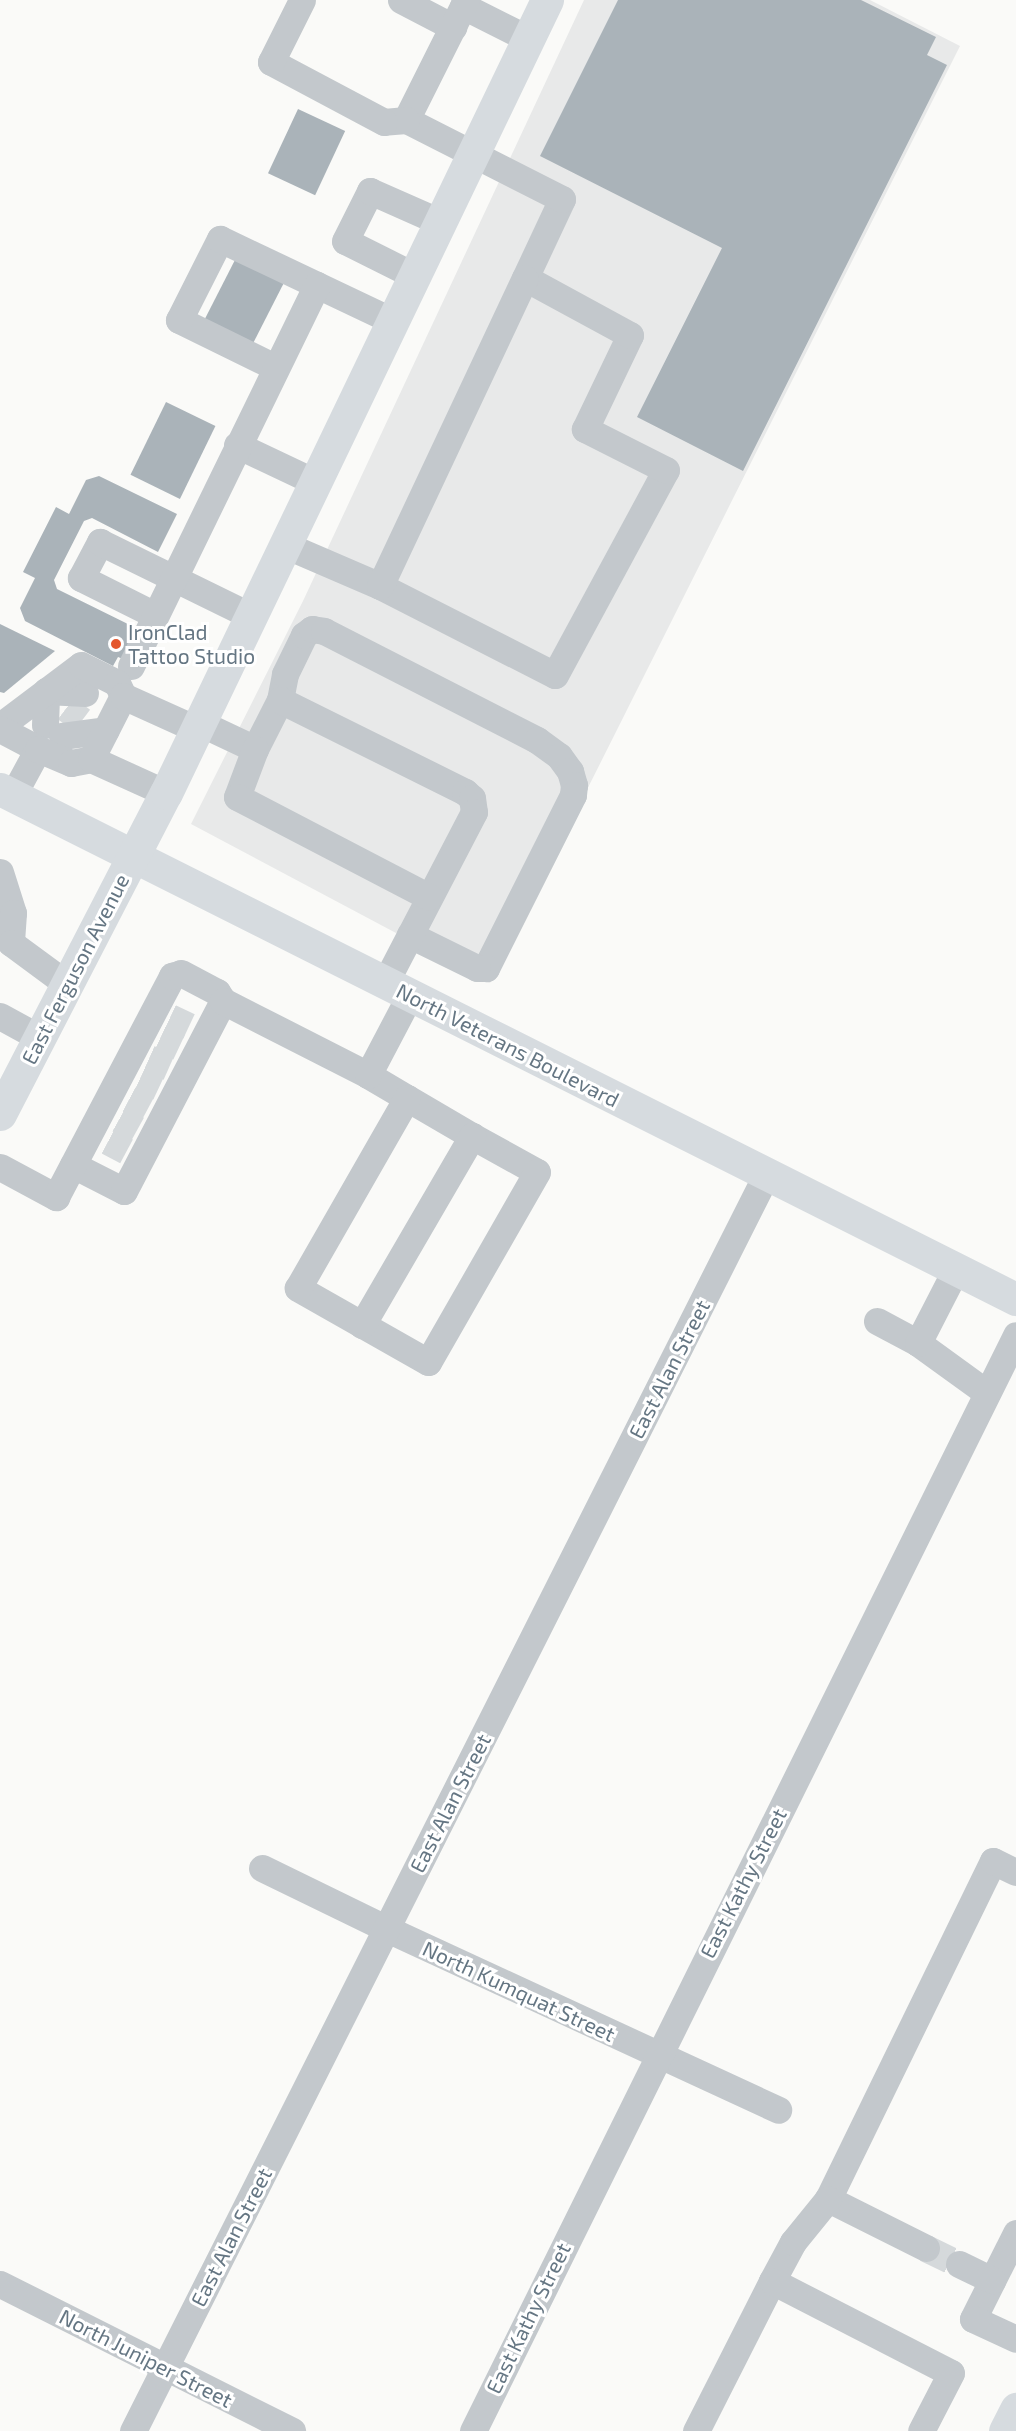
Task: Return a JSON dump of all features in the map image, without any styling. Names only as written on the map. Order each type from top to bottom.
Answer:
[{"type":"main road","name":"East Ferguson Avenue","points":[[0,1114],[9,1073],[40,1038],[166,793],[547,0]]},
{"type":"main road","name":"North Veterans Boulevard","points":[[7,792],[1016,1299]]},
{"type":"main road","points":[[1005,2431],[1016,2409]]},
{"type":"street","points":[[302,0],[271,62],[384,122],[406,120],[562,199],[380,586]]},
{"type":"street","points":[[401,0],[461,11],[529,39]]},
{"type":"street","points":[[406,120],[461,11]]},
{"type":"street","points":[[414,276],[345,241],[370,190],[440,222]]},
{"type":"street","points":[[275,367],[179,320],[220,239],[393,321]]},
{"type":"street","points":[[285,544],[380,586],[555,675],[666,470],[585,429],[630,335],[525,278]]},
{"type":"street","points":[[131,666],[317,285]]},
{"type":"street","points":[[237,445],[315,482]]},
{"type":"street","points":[[155,615],[81,578],[100,542],[251,616]]},
{"type":"street","points":[[410,935],[477,968],[486,968],[573,795],[574,785],[570,771],[559,756],[537,740],[324,631],[312,629],[304,635],[285,674],[280,700],[255,749],[237,797],[429,897]]},
{"type":"street","points":[[0,727],[81,665],[117,682],[78,718],[7,792]]},
{"type":"street","points":[[46,691],[78,718]]},
{"type":"street","points":[[46,691],[78,718],[91,759]]},
{"type":"street","points":[[280,700],[465,792],[472,798],[474,812],[410,935],[398,989],[368,1075]]},
{"type":"street","points":[[78,718],[71,763],[91,759],[166,793]]},
{"type":"street","points":[[0,727],[78,718],[198,726],[255,749]]},
{"type":"street","points":[[0,872],[14,913],[6,942],[68,985]]},
{"type":"street","points":[[73,1165],[124,1191],[172,976],[181,974],[218,992],[223,1001],[368,1075],[537,1172],[428,1362],[298,1288],[407,1098]]},
{"type":"street","points":[[0,1167],[56,1197],[73,1165],[223,1001]]},
{"type":"street","points":[[0,1016],[40,1038]]},
{"type":"street","points":[[362,1325],[472,1136]]},
{"type":"street","name":"East Alan Street","points":[[133,2431],[766,1175]]},
{"type":"street","points":[[918,1343],[956,1269]]},
{"type":"street","points":[[878,1321],[918,1343],[987,1393]]},
{"type":"street","name":"East Kathy Street","points":[[473,2431],[1016,1335]]},
{"type":"street","points":[[696,2431],[793,2242],[828,2199],[993,1861],[1016,1872]]},
{"type":"street","name":"North Kumquat Street","points":[[262,1868],[657,2056],[777,2110]]},
{"type":"street","points":[[828,2199],[926,2248]]},
{"type":"street","points":[[1016,2233],[973,2319],[1016,2339]]},
{"type":"street","points":[[959,2264],[992,2280]]},
{"type":"street","points":[[772,2281],[951,2373],[921,2431]]},
{"type":"street","name":"North Juniper Street","points":[[0,2284],[292,2431]]},
{"type":"shaded area","points":[[584,0],[870,0],[960,46],[490,983],[191,824],[303,601]]},
{"type":"building","points":[[618,0],[861,0],[936,37],[927,55],[947,65],[743,471],[637,417],[722,248],[540,156]]},
{"type":"building","points":[[298,109],[345,131],[315,195],[268,173]]},
{"type":"building","points":[[238,254],[286,279],[252,345],[204,321]]},
{"type":"building","points":[[166,402],[215,426],[180,499],[130,475]]},
{"type":"building","points":[[99,476],[177,514],[158,552],[92,518],[84,521],[54,580],[57,589],[138,629],[123,659],[118,657],[113,666],[25,621],[20,608],[35,578],[23,572],[56,507],[69,514],[86,480]]},
{"type":"building","points":[[0,624],[55,651],[4,693],[0,692]]},
{"type":"tunnel","points":[[66,708],[82,720]]},
{"type":"tunnel","points":[[170,1017],[189,1026]]},
{"type":"tunnel","points":[[160,1038],[179,1047]]},
{"type":"tunnel","points":[[149,1058],[169,1067]]},
{"type":"tunnel","points":[[140,1078],[159,1087]]},
{"type":"tunnel","points":[[129,1099],[148,1109]]},
{"type":"tunnel","points":[[119,1119],[137,1129]]},
{"type":"tunnel","points":[[108,1141],[127,1151]]},
{"type":"tunnel","points":[[926,2248],[959,2264]]},
{"type":"place","name":"IronClad Tattoo Studio","points":[[116,644]]}]
